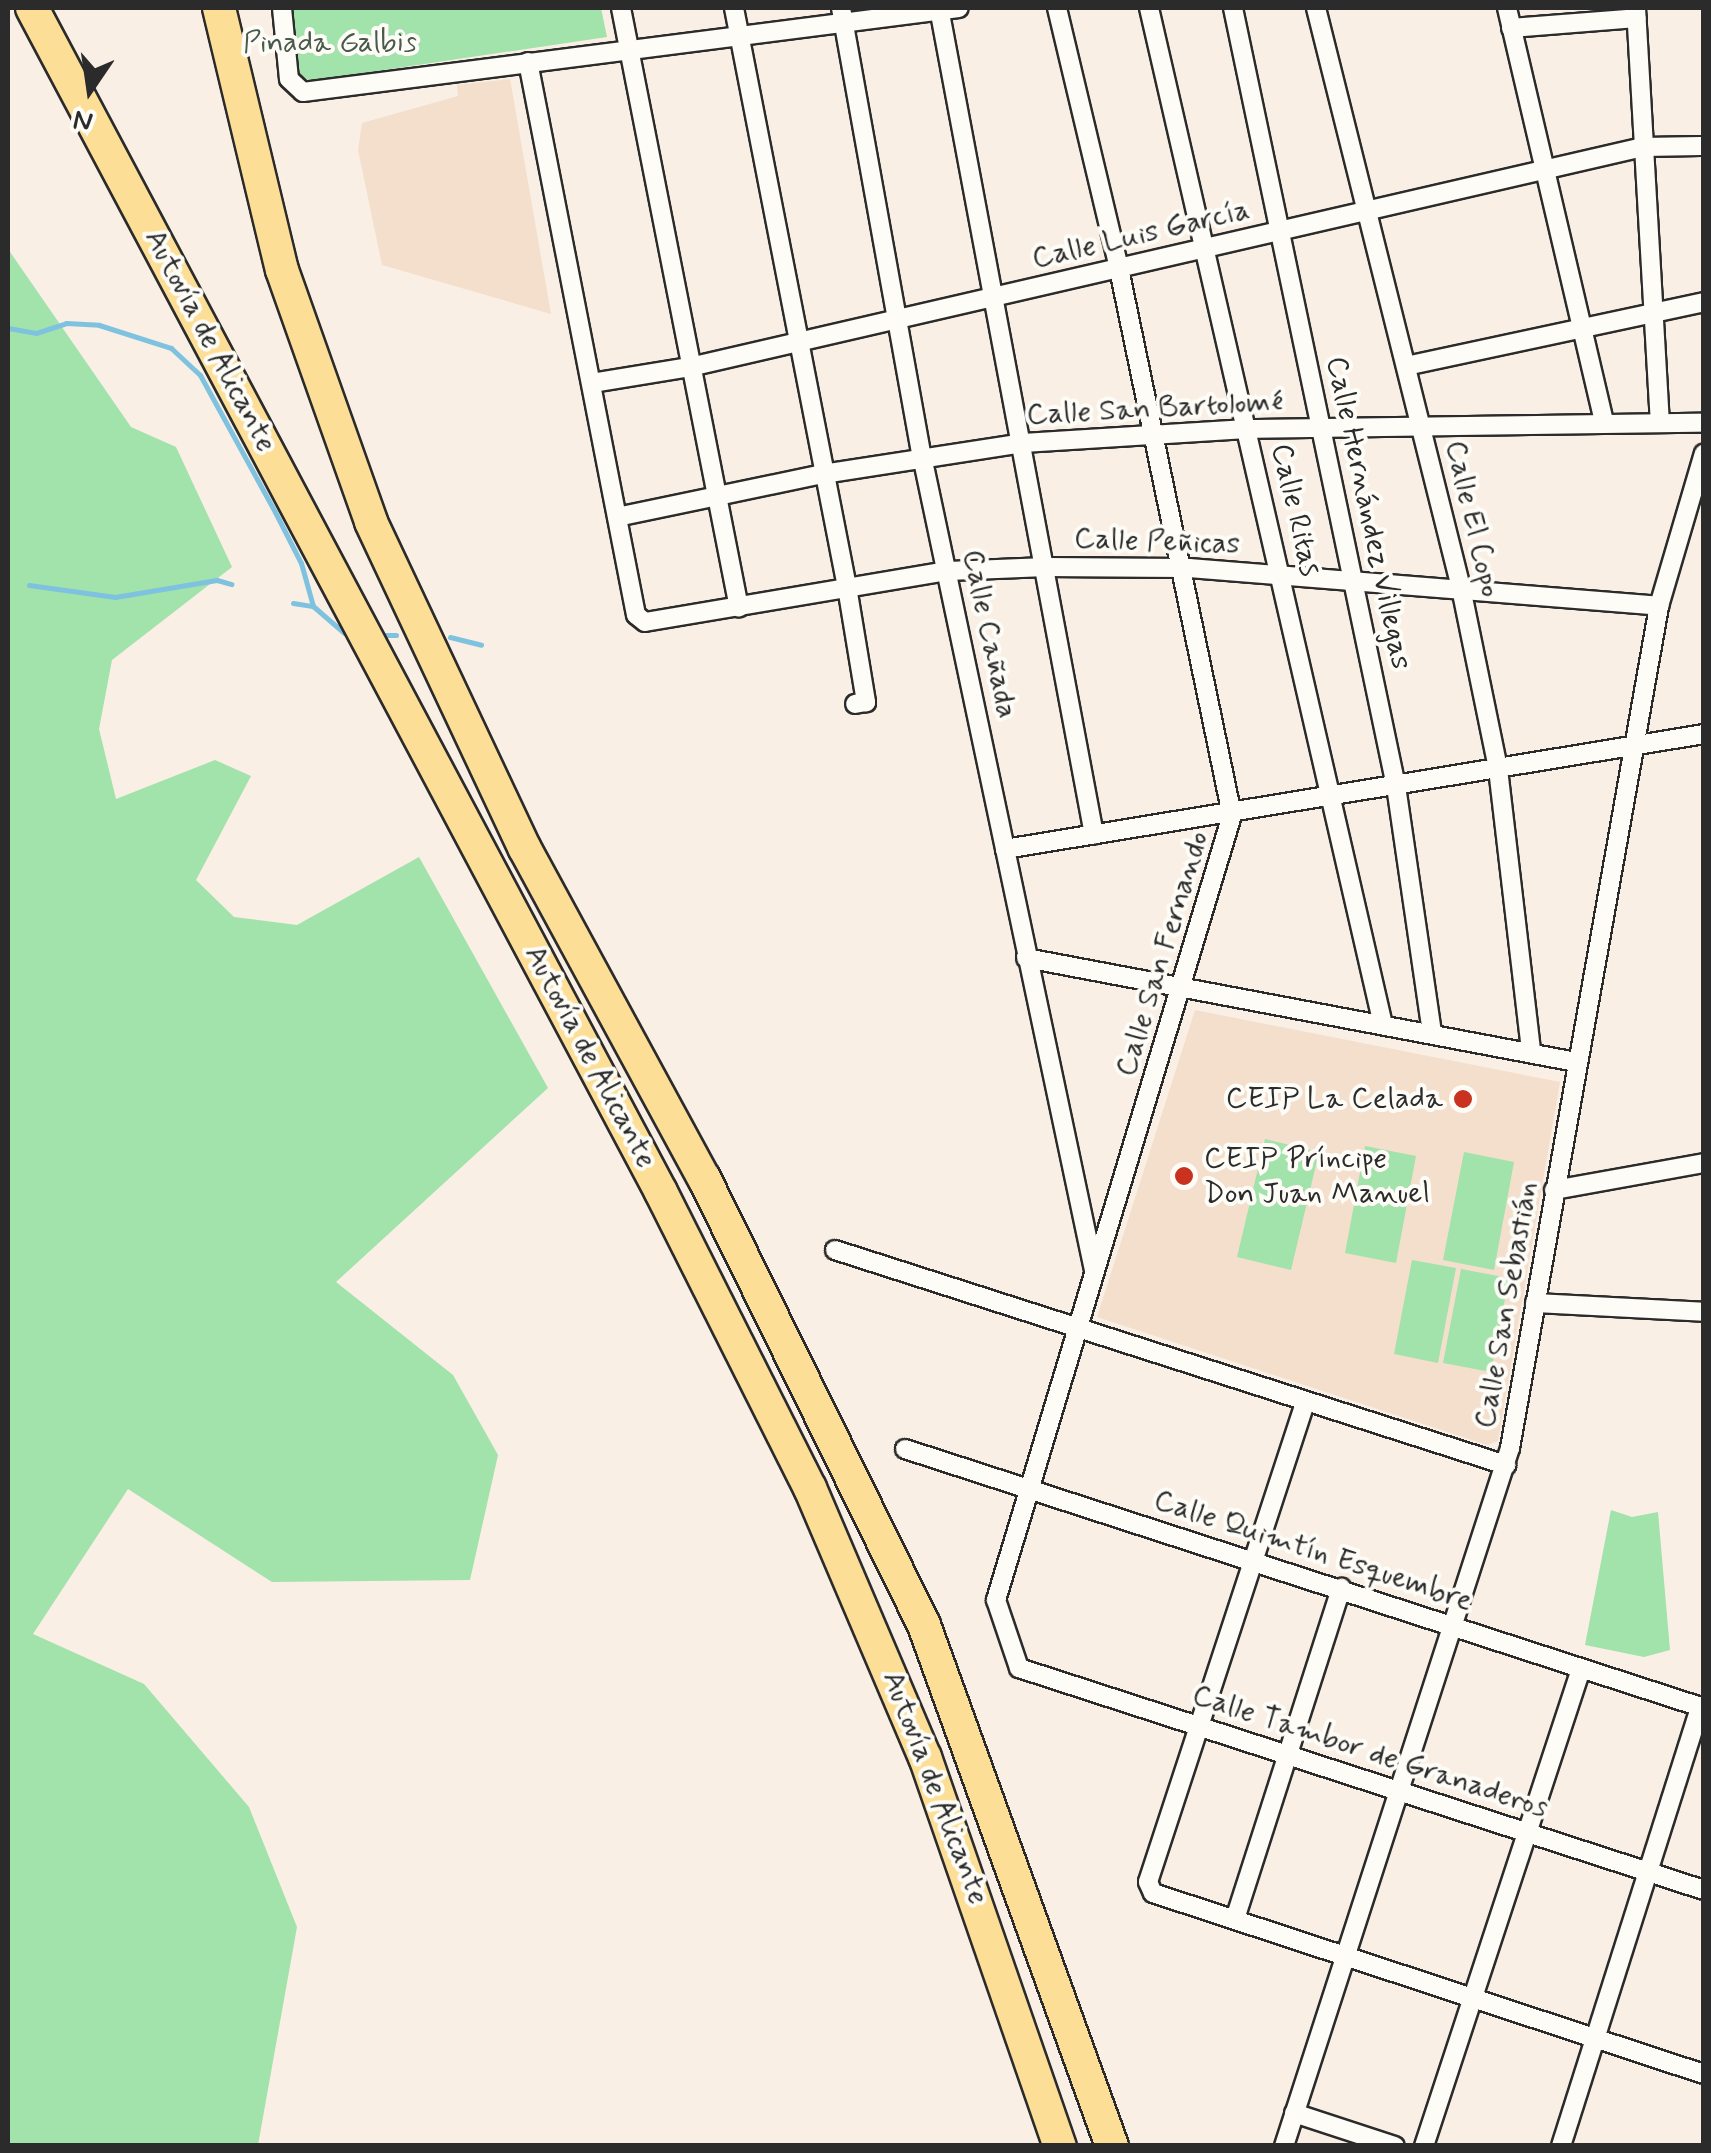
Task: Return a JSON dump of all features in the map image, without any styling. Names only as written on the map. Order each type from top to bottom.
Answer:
[{"type":"highway","name":"Autovía de Alicante","points":[[32,8],[652,1174],[810,1488],[925,1757],[1060,2146]]},
{"type":"highway","name":"Autovía de Alicante","points":[[220,8],[282,270],[371,522],[516,832],[722,1213],[924,1624],[1112,2146]]},
{"type":"street","points":[[282,8],[288,79],[304,92],[738,34],[842,14],[959,8]]},
{"type":"street","points":[[621,8],[739,608]]},
{"type":"street","points":[[734,8],[847,587],[866,702],[855,704]]},
{"type":"street","name":"Calle San Fernando","points":[[1019,1668],[996,1600],[1024,1489],[1181,992],[1232,814],[1119,268],[1058,8]]},
{"type":"street","name":"Calle Ritas","points":[[1149,8],[1383,1025]]},
{"type":"street","name":"Calle Hernández Villegas","points":[[1233,8],[1356,580],[1396,786],[1432,1034]]},
{"type":"street","name":"Calle El Copo","points":[[1316,8],[1461,588],[1498,769],[1531,1052]]},
{"type":"street","points":[[1507,8],[1604,423]]},
{"type":"street","points":[[939,9],[1094,836]]},
{"type":"street","points":[[1511,28],[1636,13],[1660,421]]},
{"type":"street","name":"Calle Cañada","points":[[842,14],[922,456],[1094,1270]]},
{"type":"street","points":[[528,62],[617,517]]},
{"type":"street","name":"Calle Luis García","points":[[592,383],[690,366],[1644,146],[1704,146]]},
{"type":"street","points":[[1406,366],[1704,302]]},
{"type":"street","name":"Calle San Bartolomé","points":[[617,517],[714,494],[922,456],[1023,443],[1248,429],[1704,423]]},
{"type":"street","name":"Calle San Sebastián","points":[[1284,2146],[1506,1465],[1659,606],[1704,453]]},
{"type":"street","name":"Calle Peñicas","points":[[617,517],[636,614],[656,624],[948,571],[1046,567],[1181,568],[1659,606]]},
{"type":"street","points":[[1004,849],[1704,734]]},
{"type":"street","points":[[1026,958],[1181,992],[1576,1062]]},
{"type":"street","points":[[1554,1190],[1704,1163]]},
{"type":"street","points":[[835,1250],[1506,1465]]},
{"type":"street","points":[[1535,1304],[1704,1312]]},
{"type":"street","points":[[1305,1403],[1148,1882],[1153,1893],[1704,2074]]},
{"type":"street","name":"Calle Quimtín Esquembre","points":[[905,1449],[1702,1708]]},
{"type":"street","points":[[1235,1919],[1341,1588]]},
{"type":"street","name":"Calle Tambor de Granaderos","points":[[1019,1668],[1704,1890]]},
{"type":"street","points":[[1424,2146],[1581,1669]]},
{"type":"street","points":[[1561,2146],[1702,1708]]},
{"type":"street","points":[[1294,2113],[1395,2146]]},
{"type":"shaded area","points":[[510,79],[551,314],[382,265],[358,150],[362,123],[458,96],[457,85]]},
{"type":"shaded area","points":[[1195,1010],[1560,1082],[1498,1441],[1487,1445],[1097,1317]]},
{"type":"green space","name":"Pinada Galbis","points":[[292,8],[601,8],[607,37],[310,81],[297,72]]},
{"type":"green space","points":[[8,249],[131,427],[176,447],[232,567],[112,660],[99,729],[116,799],[215,760],[251,776],[196,880],[234,917],[297,925],[419,857],[548,1088],[336,1282],[453,1375],[498,1455],[470,1580],[272,1582],[128,1489],[33,1634],[144,1684],[249,1807],[297,1927],[258,2145],[8,2145]]},
{"type":"green space","points":[[1265,1139],[1319,1152],[1291,1270],[1237,1257]]},
{"type":"green space","points":[[1365,1146],[1416,1156],[1396,1263],[1345,1253]]},
{"type":"green space","points":[[1464,1152],[1514,1162],[1494,1270],[1443,1260]]},
{"type":"green space","points":[[1412,1260],[1456,1268],[1438,1363],[1394,1354]]},
{"type":"green space","points":[[1461,1269],[1509,1278],[1491,1372],[1443,1363]]},
{"type":"green space","points":[[1611,1510],[1632,1517],[1658,1512],[1670,1650],[1644,1657],[1585,1645]]},
{"type":"waterway","points":[[8,328],[36,333],[66,323],[99,325],[171,348],[200,375],[301,563],[313,606]]},
{"type":"waterway","points":[[29,585],[115,597],[217,580],[231,584]]},
{"type":"waterway","points":[[293,603],[313,606],[344,633]]},
{"type":"waterway","points":[[380,635],[396,635]]},
{"type":"waterway","points":[[450,637],[481,645]]},
{"type":"place","name":"CEIP La Celada","points":[[1463,1099]]},
{"type":"place","name":"CEIP Príncipe Don Juan Manuel","points":[[1184,1176]]}]
